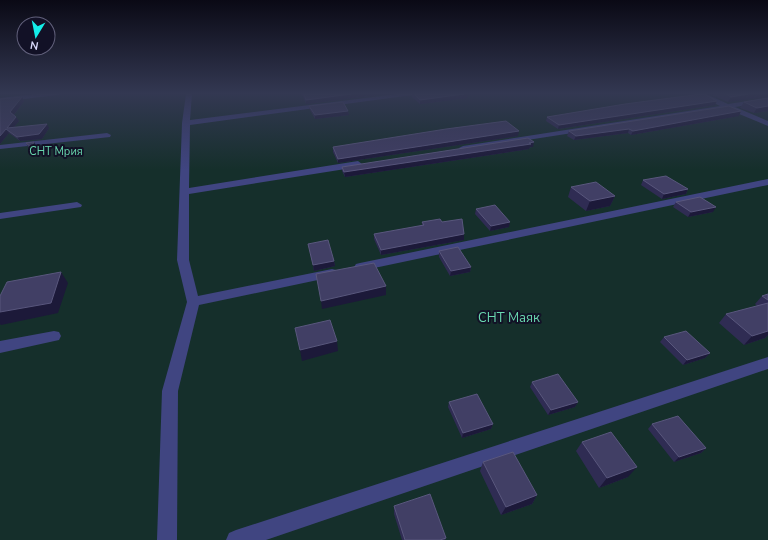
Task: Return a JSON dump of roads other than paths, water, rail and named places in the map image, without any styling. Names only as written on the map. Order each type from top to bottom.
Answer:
[{"type":"street","points":[[167,540],[170,391],[193,302],[183,260],[186,119]]},
{"type":"street","points":[[186,123],[216,119]]},
{"type":"street","points":[[452,150],[644,119]]},
{"type":"street","points":[[757,119],[768,124]]},
{"type":"street","points":[[0,147],[107,134]]},
{"type":"street","points":[[185,192],[365,163]]},
{"type":"street","points":[[193,302],[768,182]]},
{"type":"street","points":[[0,216],[77,205]]},
{"type":"street","points":[[0,347],[54,336]]},
{"type":"street","points":[[236,540],[768,363]]},
{"type":"park label","name":"СНТ Мрия","points":[[56,151]]},
{"type":"park label","name":"СНТ Маяк","points":[[509,317]]}]
